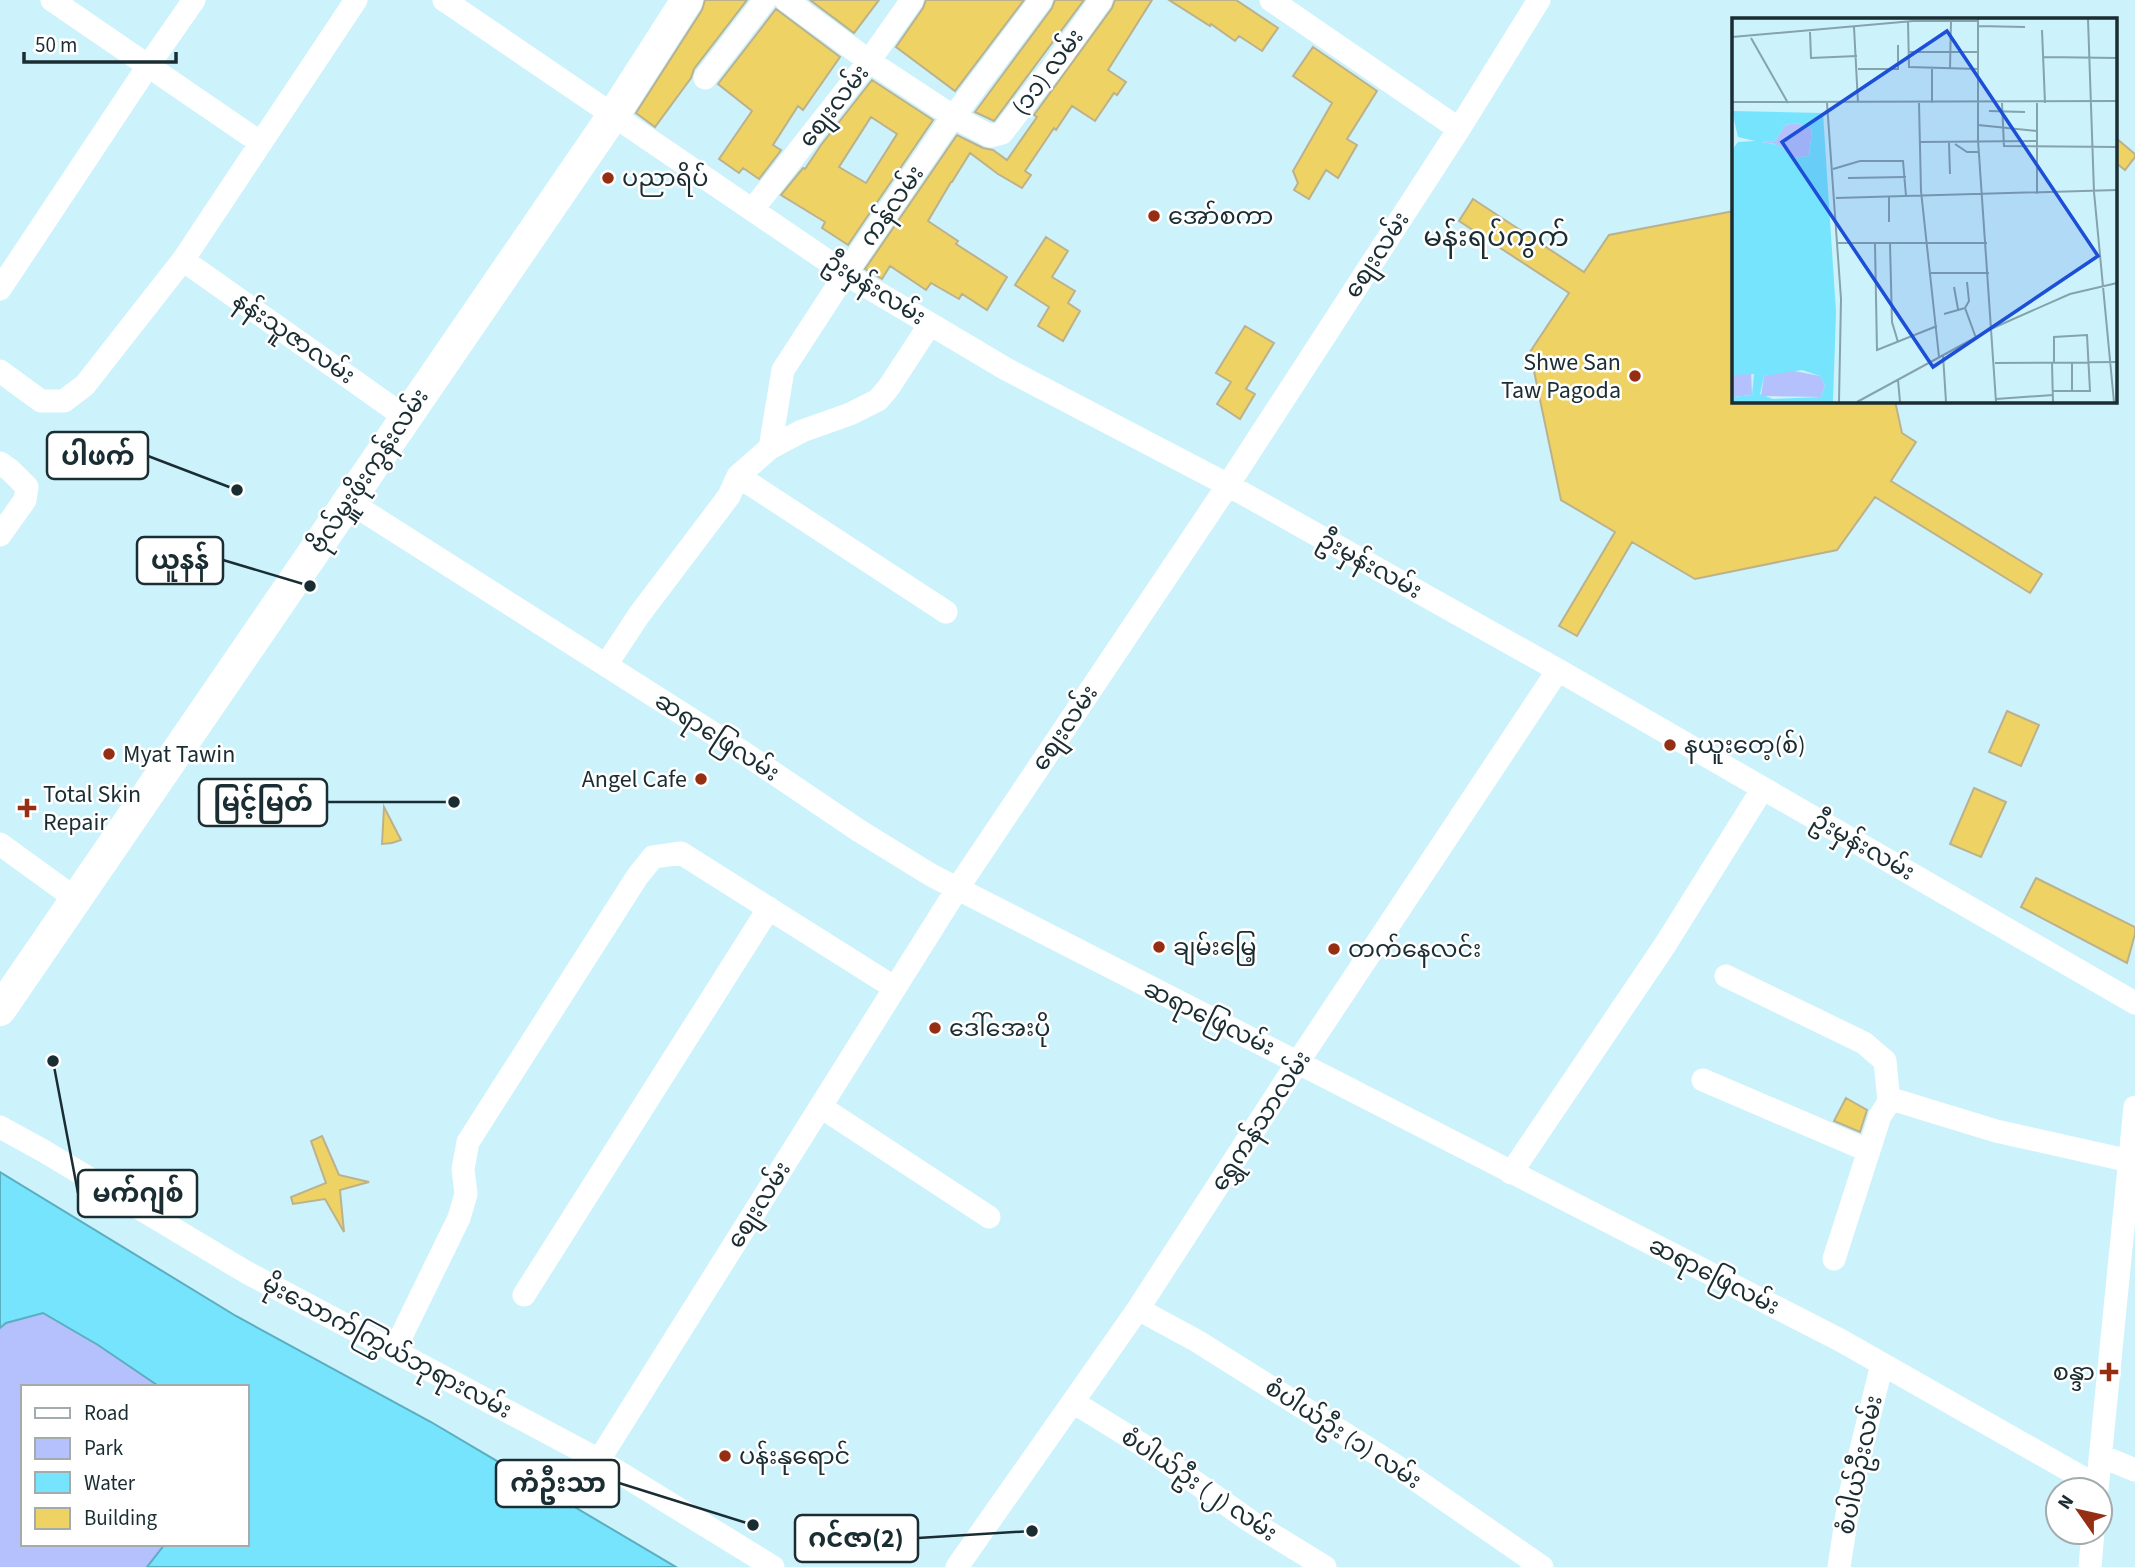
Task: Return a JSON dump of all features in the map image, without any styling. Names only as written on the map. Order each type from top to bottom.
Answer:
[{"type":"street","points":[[52,0],[261,143]]},
{"type":"street","points":[[0,289],[194,0]]},
{"type":"street","points":[[0,371],[41,401],[64,401],[85,385],[183,260],[356,0]]},
{"type":"street","name":"ဦးမှန်းလမ်း","points":[[444,0],[846,273],[930,324],[1006,369],[1228,485],[1558,670],[2135,1003]]},
{"type":"street","name":"ဗိုလ်မှူးဖိုးကွန်းလမ်း","points":[[0,1010],[614,114],[687,0]]},
{"type":"street","points":[[705,78],[765,0]]},
{"type":"street","points":[[786,0],[869,61],[954,117]]},
{"type":"street","name":"စျေးလမ်း","points":[[752,209],[869,61],[912,0]]},
{"type":"street","name":"ကန်လမ်း","points":[[770,448],[783,370],[846,273],[954,117],[1041,0]]},
{"type":"street","name":"(၁၁) လမ်း","points":[[954,117],[990,136],[1002,132],[1101,0]]},
{"type":"street","points":[[1271,0],[1459,129]]},
{"type":"street","name":"စျေးလမ်း","points":[[598,1460],[957,889],[1228,485],[1459,129],[1539,0]]},
{"type":"street","name":"နန်းသူဇာလမ်း","points":[[183,260],[405,417]]},
{"type":"street","points":[[606,665],[639,615],[729,496],[738,476],[770,448],[802,431],[850,414],[878,400],[930,324]]},
{"type":"street","points":[[0,463],[27,486],[25,500],[0,536]]},
{"type":"street","points":[[738,476],[946,612]]},
{"type":"street","name":"ဆရာဖြေလမ်း","points":[[348,501],[744,753],[858,830],[957,889],[1840,1340],[2076,1476]]},
{"type":"street","name":"‌ရွှေကန်သာလမ်း","points":[[957,1567],[1138,1309],[1558,670]]},
{"type":"street","points":[[1511,1173],[1665,945],[1763,788]]},
{"type":"street","points":[[0,844],[76,899]]},
{"type":"street","points":[[394,1351],[459,1218],[466,1194],[463,1169],[468,1142],[637,877],[653,857],[681,853],[895,988]]},
{"type":"street","points":[[524,1295],[769,908]]},
{"type":"street","points":[[1726,976],[1864,1043],[1885,1061],[1889,1102],[1880,1116],[1834,1259]]},
{"type":"street","points":[[1703,1080],[1869,1151]]},
{"type":"street","points":[[1889,1102],[1898,1101],[1996,1131],[2130,1161]]},
{"type":"street","points":[[821,1107],[989,1217]]},
{"type":"street","points":[[2098,1476],[2135,1107]]},
{"type":"street","name":"မိုးသောက်ကြွယ်ဘုရားလမ်း","points":[[0,1127],[246,1272],[598,1460],[773,1567]]},
{"type":"street","name":"စံပါယ်ဦး (၁) လမ်း","points":[[1138,1309],[1197,1341],[1396,1466],[1542,1567]]},
{"type":"street","name":"စံပါယ်ဦးလမ်း","points":[[1839,1567],[1850,1495],[1882,1364]]},
{"type":"street","name":"စံပါယ်ဦး (၂) လမ်း","points":[[1073,1402],[1141,1444],[1251,1521],[1325,1567]]},
{"type":"street","points":[[2101,1456],[2135,1470]]},
{"type":"street","points":[[2090,1567],[2092,1546]]},
{"type":"green space","points":[[43,1313],[98,1345],[157,1385],[21,1385],[21,1546],[163,1546],[147,1567],[0,1567],[0,1328],[6,1323]]},
{"type":"water","points":[[0,1172],[236,1316],[431,1422],[676,1567],[147,1567],[163,1546],[248,1546],[248,1385],[157,1385],[98,1345],[43,1313],[6,1323],[0,1328]]},
{"type":"building","points":[[705,0],[747,0],[694,69],[691,78],[655,127],[636,113],[702,10]]},
{"type":"building","points":[[810,0],[879,0],[854,33]]},
{"type":"building","points":[[926,0],[1024,0],[955,91],[896,47]]},
{"type":"building","points":[[1055,0],[1084,0],[994,121],[975,112],[1052,8]]},
{"type":"building","points":[[1115,0],[1152,0],[1108,70],[1126,82],[1117,95],[1114,93],[1095,121],[1072,106],[1025,171],[1031,175],[1022,188],[970,153],[928,221],[958,241],[956,244],[1007,277],[987,310],[962,294],[959,299],[931,283],[926,290],[890,266],[882,279],[865,269],[957,135],[993,150],[1007,160],[1037,117],[1034,115],[1112,8]]},
{"type":"building","points":[[1169,0],[1236,0],[1278,28],[1262,51],[1239,36],[1235,41]]},
{"type":"building","points":[[776,9],[840,57],[803,110],[798,106],[773,145],[781,150],[759,179],[743,168],[739,173],[719,159],[752,111],[718,84]]},
{"type":"building","points":[[1313,47],[1377,91],[1347,139],[1357,145],[1338,178],[1326,170],[1309,199],[1294,190],[1298,183],[1293,171],[1332,103],[1293,76]]},
{"type":"building","points":[[872,80],[933,120],[848,245],[822,228],[825,222],[781,195],[803,168],[805,169]],"holes":[[[871,117],[897,134],[866,183],[839,167]]]},
{"type":"building","points":[[2118,140],[2135,154],[2125,170],[2118,165]]},
{"type":"building","name":"Shwe San Taw Pagoda","points":[[1473,199],[1584,272],[1609,235],[1732,211],[1732,402],[1895,402],[1902,433],[1916,442],[1891,481],[2042,574],[2030,593],[1875,497],[1837,550],[1695,579],[1632,542],[1577,636],[1559,626],[1615,532],[1561,500],[1530,352],[1569,293],[1459,221]]},
{"type":"building","points":[[1046,237],[1068,251],[1052,277],[1075,291],[1068,303],[1080,311],[1063,341],[1038,326],[1049,307],[1015,285]]},
{"type":"building","points":[[1245,326],[1274,343],[1246,389],[1255,394],[1240,419],[1217,404],[1231,382],[1216,373]]},
{"type":"building","points":[[2007,711],[2039,725],[2021,766],[1989,752]]},
{"type":"building","points":[[1974,788],[2006,802],[1981,857],[1950,844]]},
{"type":"building","points":[[384,807],[401,840],[382,844]]},
{"type":"building","points":[[2036,878],[2135,927],[2127,963],[2021,907]]},
{"type":"building","points":[[1846,1098],[1867,1110],[1860,1132],[1834,1121]]},
{"type":"building","points":[[322,1136],[339,1175],[369,1182],[340,1190],[344,1232],[325,1199],[293,1204],[291,1197],[326,1183],[311,1141]]},
{"type":"place","name":"ပညာရိပ်","points":[[608,178]]},
{"type":"place","name":"အော်စကာ","points":[[1154,216]]},
{"type":"place","name":"Shwe San Taw Pagoda","points":[[1635,376]]},
{"type":"place","name":"ပါဖက်","points":[[237,490]]},
{"type":"place","name":"ယူနန်","points":[[310,586]]},
{"type":"place","name":"နယူးတေ့(စ်)","points":[[1670,745]]},
{"type":"place","name":"Myat Tawin","points":[[109,754]]},
{"type":"place","name":"Angel Cafe","points":[[701,779]]},
{"type":"place","name":"မြင့်မြတ်","points":[[454,802]]},
{"type":"place","name":"Total Skin Repair","points":[[27,808]]},
{"type":"place","name":"ချမ်းမြေ့","points":[[1159,947]]},
{"type":"place","name":"တက်နေလင်း","points":[[1334,949]]},
{"type":"place","name":"ဒေါ်အေးပို","points":[[935,1028]]},
{"type":"place","name":"မက်ဂျစ်","points":[[53,1061]]},
{"type":"place","name":"စန္ဒာ","points":[[2109,1372]]},
{"type":"place","name":"ပန်းနုရောင်","points":[[725,1456]]},
{"type":"place","name":"ကံဦးသာ","points":[[753,1525]]},
{"type":"place","name":"ဂင်ဇာ(2)","points":[[1032,1531]]},
{"type":"district","name":"မန်းရပ်ကွက်","points":[[1496,237]]}]
